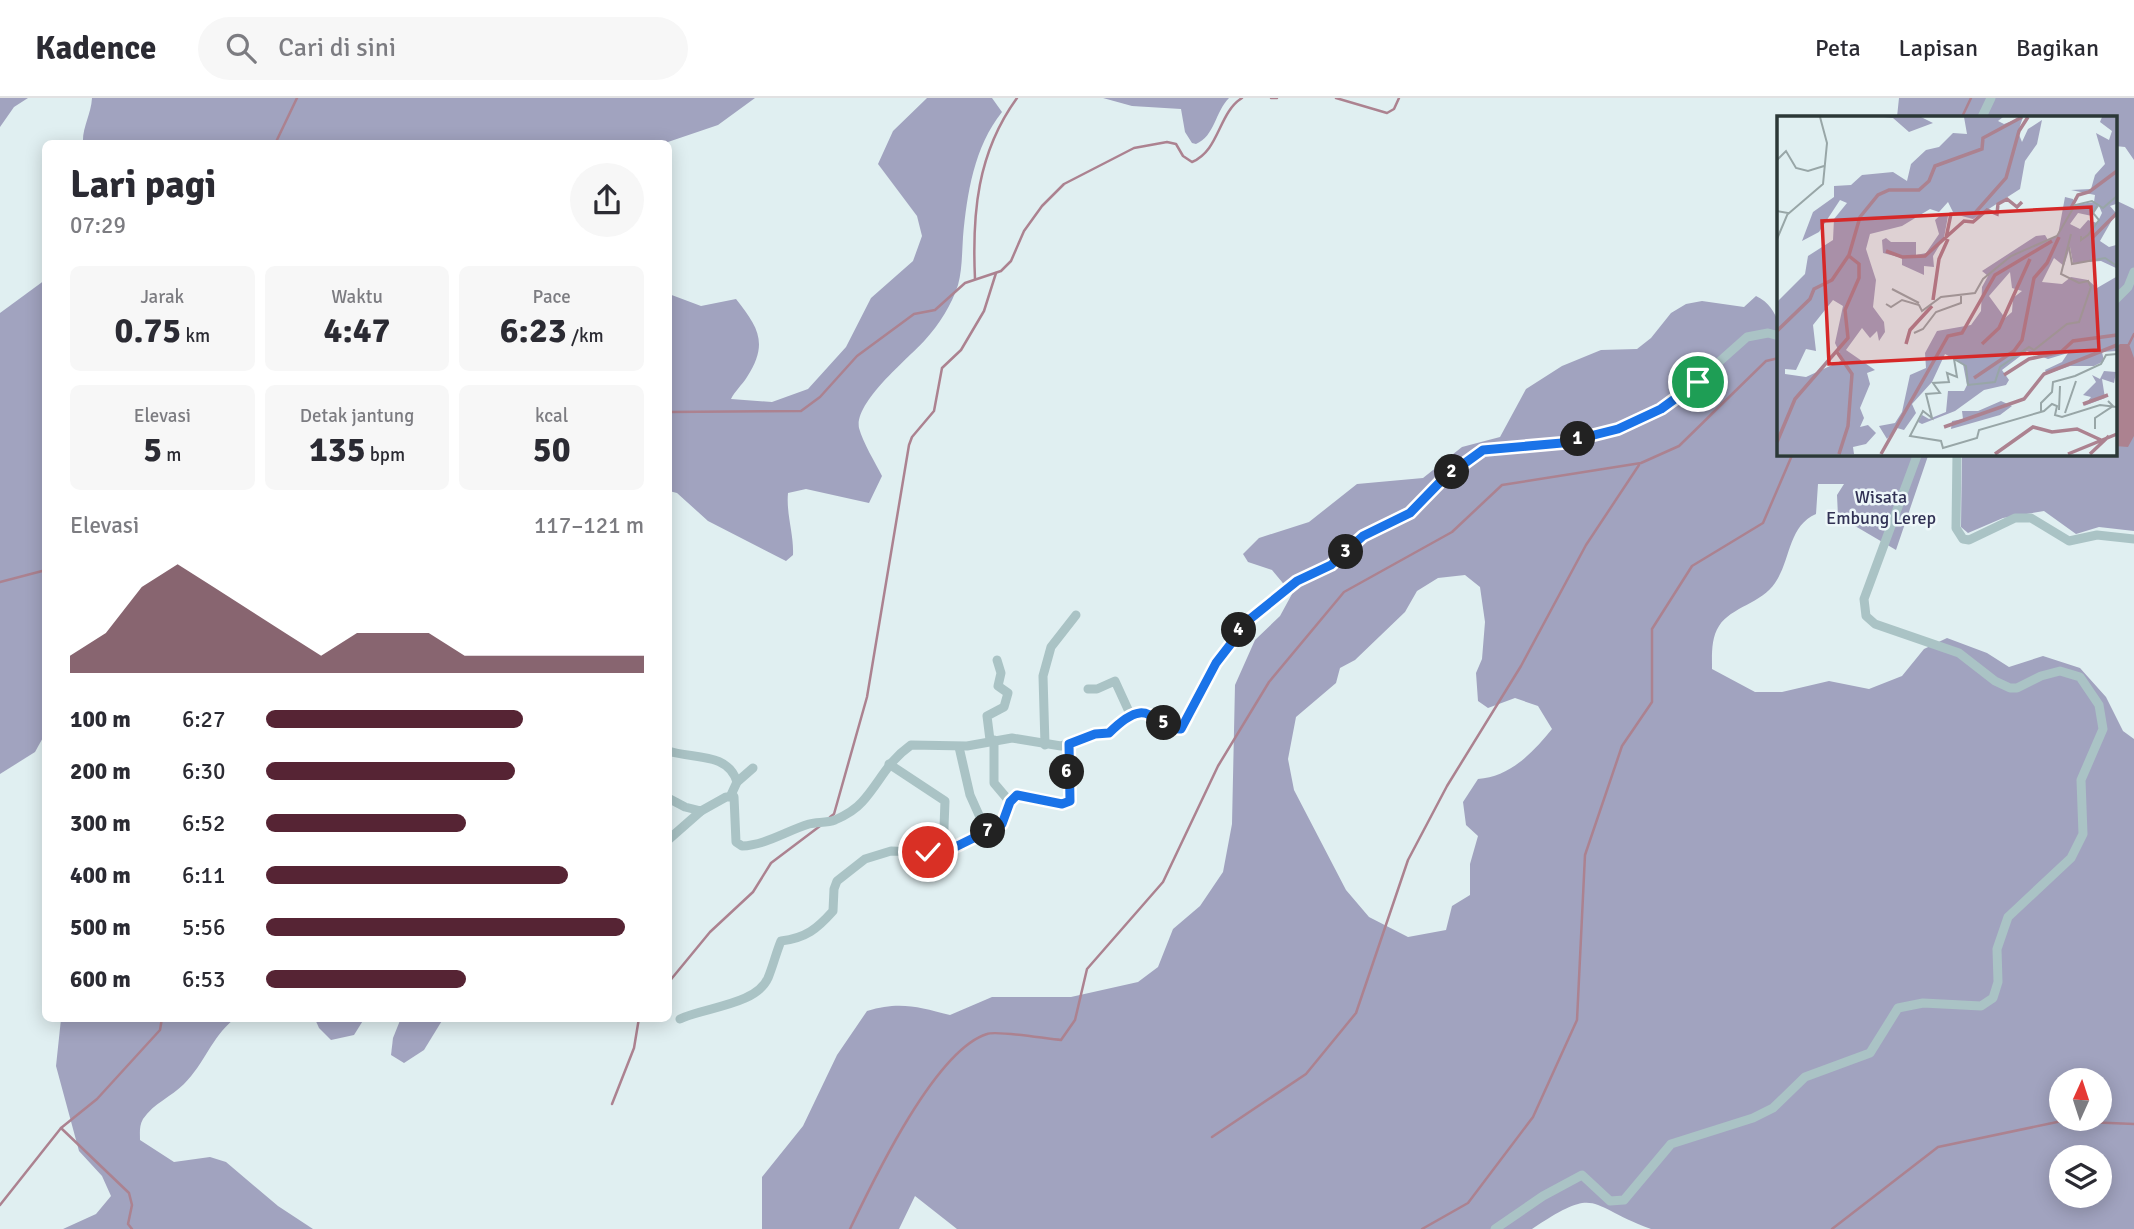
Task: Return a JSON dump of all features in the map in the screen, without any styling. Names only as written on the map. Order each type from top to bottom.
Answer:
[{"type":"street","points":[[1982,116],[1991,98]]},
{"type":"street","points":[[2116,299],[2128,287],[2134,272]]},
{"type":"street","points":[[731,795],[735,801],[736,842],[742,846],[765,842],[817,822],[832,821],[863,802],[889,764],[911,745],[931,743],[959,747],[1012,738],[1045,745],[1069,744],[1095,734],[1109,733],[1131,716],[1149,713],[1174,729],[1181,729],[1216,663],[1250,619],[1297,581],[1331,565],[1363,536],[1410,513],[1443,479],[1483,450],[1562,443],[1618,429],[1661,409],[1747,337],[1768,333],[1777,335]]},
{"type":"street","points":[[1495,1229],[1543,1196],[1582,1175],[1611,1201],[1624,1200],[1671,1144],[1753,1118],[1773,1108],[1805,1077],[1870,1053],[1898,1008],[1923,1003],[1980,1006],[1993,998],[1998,982],[1997,949],[2008,917],[2071,858],[2085,825],[2080,807],[2081,780],[2103,729],[2099,705],[2086,681],[2060,671],[2040,676],[2017,688],[2010,688],[1995,681],[1959,653],[1885,628],[1866,616],[1864,599],[1917,455]]},
{"type":"street","points":[[1957,455],[1956,528],[1963,539],[1969,540],[2015,518],[2031,518],[2069,541],[2097,535],[2134,539]]},
{"type":"street","points":[[1045,745],[1043,676],[1051,647],[1076,615]]},
{"type":"street","points":[[997,660],[1001,673],[998,686],[1008,693],[1004,707],[987,716],[992,740],[994,783],[1010,802]]},
{"type":"street","points":[[1088,689],[1097,689],[1115,681],[1131,716]]},
{"type":"street","points":[[680,1019],[704,1009],[731,1005],[768,980],[781,941],[802,938],[813,932],[833,911],[837,881],[865,859],[891,850],[943,853],[1002,824],[1010,802],[1017,795],[1062,804],[1070,801],[1069,744]]},
{"type":"street","points":[[959,747],[970,795],[983,824],[982,833]]},
{"type":"street","points":[[672,752],[716,760],[730,767],[737,782]]},
{"type":"street","points":[[889,764],[946,801],[943,853]]},
{"type":"street","points":[[672,836],[701,811],[731,795],[737,782],[753,768]]},
{"type":"street","points":[[672,800],[701,811]]},
{"type":"green space","points":[[0,98],[28,98],[14,107],[0,127]]},
{"type":"green space","points":[[92,98],[755,98],[718,125],[672,141],[83,140]]},
{"type":"green space","points":[[927,98],[992,98],[1002,112],[978,156],[967,204],[958,285],[949,307],[925,340],[873,393],[860,417],[861,434],[882,476],[869,503],[806,489],[788,493],[793,555],[786,561],[708,521],[677,493],[672,492],[672,295],[701,306],[736,299],[750,318],[758,336],[758,354],[747,377],[731,399],[772,402],[808,389],[846,347],[871,298],[913,261],[922,236],[917,216],[878,164],[893,131]]},
{"type":"green space","points":[[1103,98],[1229,98],[1211,130],[1196,144],[1192,143],[1185,132],[1181,109],[1132,106]]},
{"type":"green space","points":[[1899,98],[2134,98],[2134,160],[2125,147],[2116,146],[2116,116],[1897,116]]},
{"type":"green space","name":"Wisata Embung Lerep","points":[[2116,200],[2134,209],[2134,531],[2099,527],[2076,534],[2044,511],[2003,518],[1968,533],[1961,527],[1962,455],[2116,455]]},
{"type":"green space","points":[[42,282],[42,739],[35,752],[0,774],[0,313]]},
{"type":"green space","points":[[1756,296],[1765,301],[1776,316],[1777,455],[1928,455],[1896,550],[1838,516],[1837,495],[1844,484],[1818,484],[1816,514],[1807,519],[1795,535],[1775,583],[1762,595],[1731,614],[1716,631],[1712,669],[1755,692],[1782,692],[1829,681],[1869,689],[1902,676],[1924,649],[1947,638],[1987,653],[2009,667],[2043,656],[2080,668],[2106,697],[2123,731],[2134,739],[2134,1229],[1651,1229],[1603,1207],[1582,1203],[1554,1215],[1532,1229],[957,1229],[915,1196],[899,1229],[762,1229],[762,1177],[803,1126],[837,1055],[867,1011],[899,1006],[950,1015],[992,997],[1071,997],[1138,982],[1158,967],[1173,929],[1200,906],[1223,872],[1232,824],[1235,685],[1255,640],[1280,616],[1292,594],[1272,570],[1248,562],[1243,554],[1259,538],[1309,522],[1357,484],[1423,478],[1462,447],[1500,437],[1526,389],[1562,366],[1601,350],[1637,349],[1651,338],[1671,313],[1686,304],[1702,301],[1744,307]],"holes":[[[1465,575],[1480,587],[1485,622],[1482,659],[1476,673],[1478,701],[1488,708],[1515,698],[1538,706],[1552,729],[1537,747],[1510,769],[1478,779],[1463,802],[1466,825],[1478,836],[1470,864],[1470,895],[1452,906],[1446,930],[1408,937],[1369,917],[1346,890],[1294,790],[1288,759],[1296,717],[1336,683],[1340,668],[1355,660],[1405,612],[1417,591],[1438,578]]]},
{"type":"green space","points":[[61,1022],[231,1022],[184,1084],[143,1119],[140,1140],[174,1162],[210,1157],[226,1162],[278,1206],[313,1229],[63,1229],[96,1214],[111,1196],[102,1176],[79,1151],[56,1066]]},
{"type":"green space","points":[[317,1022],[362,1022],[354,1035],[331,1040]]},
{"type":"green space","points":[[399,1022],[441,1022],[424,1050],[404,1063],[391,1055],[393,1038]]},
{"type":"shaded area","points":[[2120,344],[2129,344],[2134,358],[2134,436],[2128,447],[2116,446],[2116,347]]},
{"type":"waterway","points":[[277,140],[297,98]]},
{"type":"waterway","points":[[975,279],[976,208],[985,162],[993,140],[1017,98]]},
{"type":"waterway","points":[[672,412],[801,411],[820,397],[857,356],[914,314],[935,310],[965,283],[1001,271],[1011,261],[1024,231],[1042,206],[1064,184],[1134,148],[1167,142],[1176,144],[1183,156],[1192,162],[1208,149],[1228,113],[1242,98]]},
{"type":"waterway","points":[[1271,98],[1277,98]]},
{"type":"waterway","points":[[1336,98],[1387,113],[1394,109],[1399,98]]},
{"type":"waterway","points":[[1962,116],[1971,98]]},
{"type":"waterway","points":[[830,817],[834,814],[867,697],[909,445],[912,437],[934,411],[942,368],[961,350],[984,311],[996,273]]},
{"type":"waterway","points":[[2129,344],[2134,334]]},
{"type":"waterway","points":[[850,1229],[890,1150],[927,1090],[947,1064],[967,1045],[992,1033],[1061,1040],[1075,1020],[1087,969],[1163,882],[1218,766],[1269,682],[1344,592],[1452,532],[1502,485],[1641,463],[1679,446],[1766,361],[1777,358]]},
{"type":"waterway","points":[[1422,1229],[1468,1203],[1533,1117],[1577,1020],[1585,855],[1622,746],[1652,702],[1652,629],[1692,566],[1763,523],[1792,455]]},
{"type":"waterway","points":[[1212,1137],[1306,1074],[1356,1013],[1408,860],[1447,786],[1521,666],[1586,545],[1639,465]]},
{"type":"waterway","points":[[0,582],[42,571]]},
{"type":"waterway","points":[[672,978],[710,932],[753,892],[771,863],[820,826]]},
{"type":"waterway","points":[[0,1205],[61,1128],[97,1099],[160,1030],[161,1022]]},
{"type":"waterway","points":[[612,1104],[634,1048],[638,1022]]},
{"type":"waterway","points":[[1832,1229],[1938,1147],[2062,1121],[2134,1124]]},
{"type":"waterway","points":[[61,1128],[129,1193],[132,1205],[128,1224],[132,1229]]},
{"type":"route","points":[[928,852],[943,853],[1002,824],[1010,802],[1017,795],[1062,804],[1070,801],[1071,790],[1067,774],[1069,744],[1095,734],[1109,733],[1119,722],[1140,713],[1149,713],[1180,730],[1191,715],[1216,663],[1235,634],[1250,619],[1297,581],[1331,565],[1363,536],[1410,513],[1443,479],[1483,450],[1492,447],[1562,443],[1618,429],[1661,409],[1698,382]]}]
